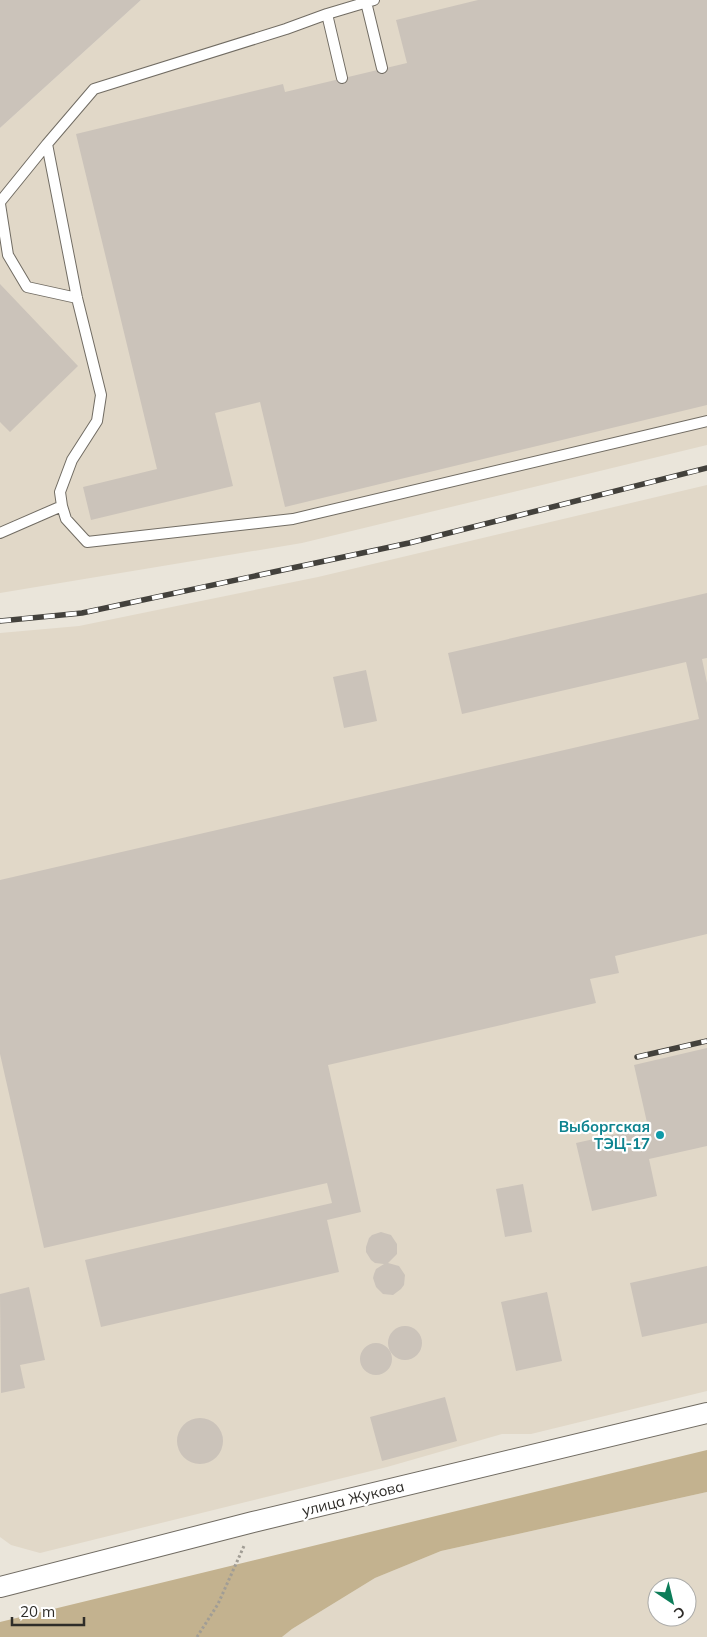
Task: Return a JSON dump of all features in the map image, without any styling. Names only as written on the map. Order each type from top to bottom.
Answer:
[{"type":"street","name":"улица Жукова","points":[[0,1587],[253,1522],[707,1413]]},
{"type":"lane","points":[[77,298],[26,287],[8,255],[0,203],[94,89],[370,1],[382,68]]},
{"type":"lane","points":[[327,14],[342,78]]},
{"type":"lane","points":[[47,144],[77,298],[101,394],[97,421],[72,460],[60,492],[66,519],[87,542],[293,519],[707,420]]},
{"type":"lane","points":[[0,533],[62,506]]},
{"type":"path","points":[[197,1637],[218,1604],[253,1522]]},
{"type":"shaded area","points":[[141,0],[707,0],[707,445],[302,543],[0,593],[0,128]]},
{"type":"shaded area","points":[[707,485],[707,1391],[531,1434],[502,1434],[387,1467],[40,1553],[11,1545],[0,1537],[0,633],[79,626],[318,577]]},
{"type":"shaded area","points":[[707,1450],[707,1492],[441,1551],[375,1578],[282,1637],[0,1637],[0,1622]]},
{"type":"shaded area","points":[[707,1492],[707,1637],[282,1637],[375,1578],[441,1551]]},
{"type":"building","points":[[0,0],[141,0],[0,128]]},
{"type":"building","points":[[478,0],[707,0],[707,405],[285,507],[260,402],[215,413],[233,486],[91,520],[83,487],[157,469],[76,134],[283,84],[285,92],[407,63],[396,20]]},
{"type":"building","points":[[0,284],[78,366],[10,432],[0,422]]},
{"type":"building","points":[[707,593],[707,658],[702,659],[707,683],[707,934],[615,956],[619,973],[590,979],[596,1003],[328,1065],[361,1212],[327,1220],[339,1272],[101,1327],[85,1260],[332,1203],[327,1183],[44,1248],[0,1054],[0,880],[699,719],[686,662],[462,714],[448,653]]},
{"type":"building","points":[[366,670],[377,721],[344,728],[333,677]]},
{"type":"building","name":"Выборгская ТЭЦ-17","points":[[707,1048],[707,1146],[649,1159],[657,1196],[592,1211],[576,1143],[648,1127],[634,1065]]},
{"type":"building","points":[[523,1184],[532,1232],[505,1237],[496,1189]]},
{"type":"building","points":[[381,1232],[391,1235],[397,1244],[397,1254],[388,1263],[399,1266],[405,1275],[404,1285],[393,1295],[383,1294],[376,1287],[373,1278],[374,1274],[376,1269],[384,1264],[375,1263],[366,1252],[369,1238]]},
{"type":"building","points":[[707,1266],[707,1323],[642,1337],[630,1283]]},
{"type":"building","points":[[29,1287],[45,1360],[20,1365],[25,1388],[1,1393],[0,1294]]},
{"type":"building","points":[[547,1292],[562,1361],[516,1371],[501,1302]]},
{"type":"building","points":[[405,1326],[417,1331],[422,1343],[417,1355],[405,1360],[393,1355],[388,1343],[393,1331]]},
{"type":"building","points":[[376,1343],[382,1344],[387,1348],[391,1353],[391,1365],[387,1370],[382,1374],[376,1375],[370,1374],[365,1370],[361,1365],[360,1359],[361,1353],[365,1348],[370,1344]]},
{"type":"building","points":[[445,1397],[457,1441],[382,1461],[370,1417]]},
{"type":"building","points":[[195,1418],[205,1418],[219,1428],[223,1441],[219,1454],[213,1460],[205,1464],[195,1464],[181,1454],[177,1446],[177,1436],[187,1422]]},
{"type":"railway","points":[[0,621],[82,613],[409,543],[707,468]]},
{"type":"railway","points":[[637,1057],[707,1041]]},
{"type":"place","name":"Выборгская ТЭЦ-17","points":[[660,1135]]}]
